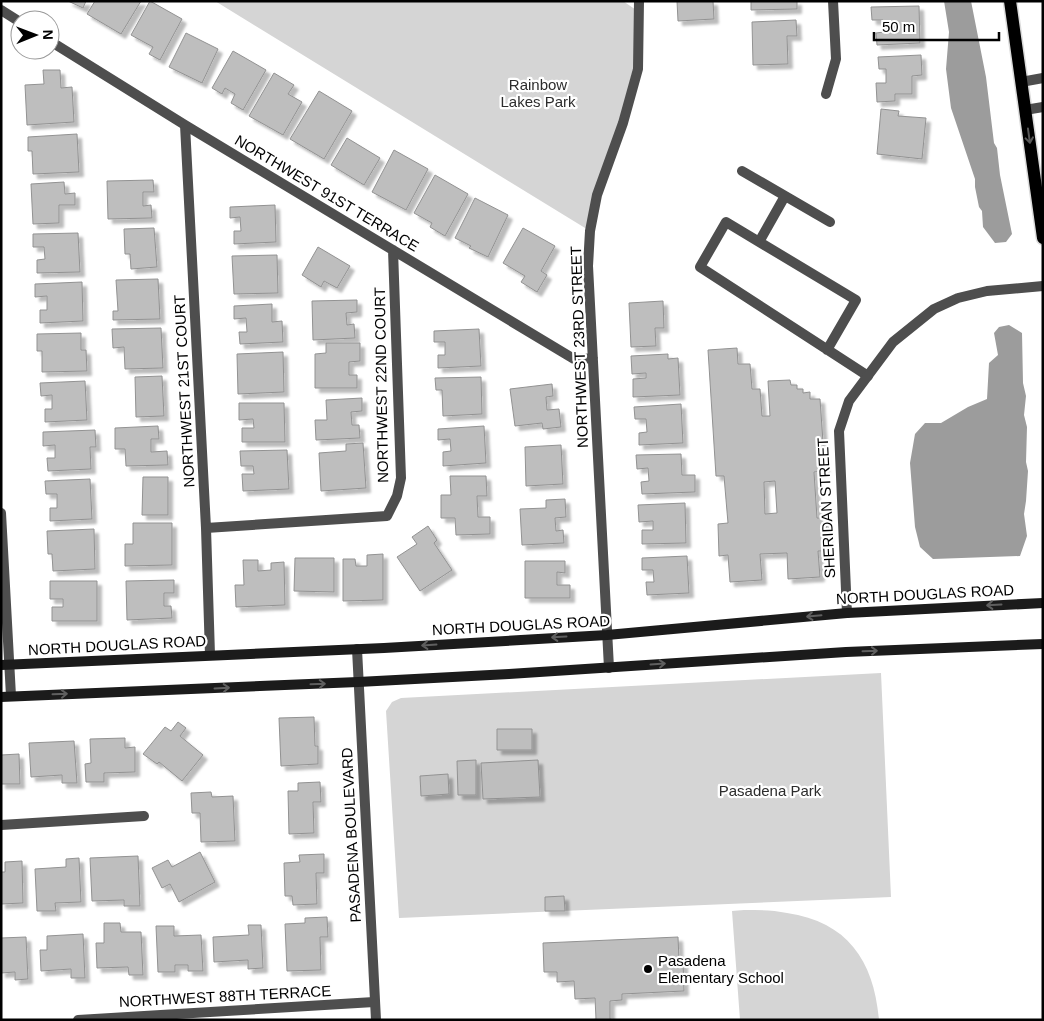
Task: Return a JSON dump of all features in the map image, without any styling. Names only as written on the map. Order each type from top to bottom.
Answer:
[{"type":"main road","points":[[1010,1],[1043,238]]},
{"type":"main road","name":"NORTH DOUGLAS ROAD","points":[[5,665],[357,649],[608,635],[847,613],[1043,603]]},
{"type":"main road","points":[[6,697],[358,682],[846,652],[1043,644]]},
{"type":"street","name":"NORTHWEST 23RD STREET","points":[[609,668],[588,266],[590,231],[597,195],[623,123],[638,69],[639,1]]},
{"type":"street","points":[[826,94],[836,59],[833,1]]},
{"type":"street","name":"NORTHWEST 91ST TERRACE","points":[[60,47],[185,125],[574,359],[593,358]]},
{"type":"street","points":[[1021,82],[1043,78]]},
{"type":"street","points":[[1025,110],[1043,107]]},
{"type":"street","name":"NORTHWEST 21ST COURT","points":[[185,125],[206,528],[210,655]]},
{"type":"street","points":[[742,171],[830,222]]},
{"type":"street","points":[[758,242],[785,196]]},
{"type":"street","points":[[827,350],[856,300],[726,222],[700,268],[827,350],[868,376]]},
{"type":"street","name":"NORTHWEST 22ND COURT","points":[[206,528],[387,516],[397,496],[401,478],[393,250]]},
{"type":"street","name":"SHERIDAN STREET","points":[[847,613],[839,431],[849,401],[893,342],[934,309],[958,298],[1043,286]]},
{"type":"street","points":[[1,513],[6,697]]},
{"type":"street","name":"PASADENA BOULEVARD","points":[[357,649],[376,1020]]},
{"type":"street","points":[[1,825],[144,816]]},
{"type":"street","name":"NORTHWEST 88TH TERRACE","points":[[78,1020],[374,1002]]},
{"type":"green space","name":"Rainbow Lakes Park","points":[[215,1],[623,1],[639,12],[639,47],[590,231]]},
{"type":"green space","name":"Pasadena Park","points":[[881,673],[891,897],[399,918],[386,711],[392,702],[401,698]]},
{"type":"green space","points":[[732,911],[776,911],[808,918],[826,925],[842,935],[864,963],[876,999],[879,1020],[740,1020]]},
{"type":"shaded area","points":[[944,1],[971,1],[986,77],[994,143],[997,148],[1000,175],[1012,234],[1006,242],[995,243],[983,227],[982,211],[979,207],[975,179],[951,108],[946,69],[949,32]]},
{"type":"shaded area","points":[[1009,325],[1022,333],[1023,383],[1026,396],[1024,415],[1027,427],[1026,462],[1028,471],[1024,514],[1027,536],[1020,556],[933,559],[920,547],[915,527],[910,463],[915,434],[925,423],[941,423],[968,407],[987,399],[989,363],[998,355],[994,333],[999,327]]},
{"type":"building","points":[[68,1],[86,1],[83,8]]},
{"type":"building","points":[[95,1],[141,1],[121,34],[87,14]]},
{"type":"building","points":[[150,1],[182,19],[160,60],[149,54],[153,47],[131,35]]},
{"type":"building","points":[[677,1],[713,1],[714,19],[678,21]]},
{"type":"building","points":[[751,1],[797,1],[797,9],[751,10]]},
{"type":"building","points":[[919,6],[920,43],[877,45],[876,33],[884,32],[883,20],[872,20],[871,7]]},
{"type":"building","points":[[796,20],[797,36],[787,36],[788,64],[753,65],[752,22]]},
{"type":"building","points":[[186,33],[218,49],[202,83],[169,67]]},
{"type":"building","points":[[233,51],[266,70],[243,110],[231,103],[235,94],[225,88],[222,94],[212,88]]},
{"type":"building","points":[[921,55],[922,75],[912,76],[912,94],[895,94],[895,101],[877,102],[876,83],[886,83],[886,69],[879,69],[878,57]]},
{"type":"building","points":[[43,70],[60,70],[61,88],[72,87],[74,122],[27,125],[25,85],[44,84]]},
{"type":"building","points":[[274,73],[294,85],[288,94],[302,102],[283,135],[249,116]]},
{"type":"building","points":[[319,91],[352,111],[324,159],[290,139]]},
{"type":"building","points":[[881,109],[899,111],[898,116],[926,118],[922,159],[877,154]]},
{"type":"building","points":[[77,134],[79,172],[33,174],[32,151],[28,151],[28,137]]},
{"type":"building","points":[[347,138],[380,158],[364,185],[331,165]]},
{"type":"building","points":[[394,150],[428,169],[406,210],[372,192]]},
{"type":"building","points":[[435,175],[468,194],[445,236],[430,227],[432,223],[414,213]]},
{"type":"building","points":[[153,180],[154,192],[143,192],[143,206],[151,205],[152,218],[108,219],[107,181]]},
{"type":"building","points":[[64,182],[65,194],[75,193],[75,205],[59,205],[59,223],[33,224],[31,184]]},
{"type":"building","points":[[475,198],[508,215],[488,257],[469,248],[471,246],[455,238]]},
{"type":"building","points":[[275,205],[276,242],[234,244],[234,231],[241,231],[240,217],[230,218],[230,207]]},
{"type":"building","points":[[154,228],[157,267],[131,269],[130,254],[125,254],[124,229]]},
{"type":"building","points":[[523,228],[555,246],[541,271],[547,275],[537,292],[521,282],[525,276],[503,263]]},
{"type":"building","points":[[78,233],[80,272],[37,273],[37,260],[45,259],[44,247],[33,247],[33,234]]},
{"type":"building","points":[[318,247],[350,266],[337,288],[324,281],[321,287],[302,275]]},
{"type":"building","points":[[277,255],[278,293],[234,294],[232,256]]},
{"type":"building","points":[[158,279],[160,319],[113,320],[113,311],[118,311],[116,280]]},
{"type":"building","points":[[82,282],[83,321],[40,323],[40,310],[47,310],[47,296],[35,297],[35,284]]},
{"type":"building","points":[[357,300],[357,312],[346,313],[347,325],[354,324],[355,338],[313,340],[312,301]]},
{"type":"building","points":[[663,301],[664,328],[655,328],[656,346],[631,347],[629,303]]},
{"type":"building","points":[[272,304],[272,322],[282,321],[283,342],[240,344],[239,332],[247,332],[246,318],[234,319],[234,306]]},
{"type":"building","points":[[161,328],[163,368],[125,369],[124,347],[113,348],[112,329]]},
{"type":"building","points":[[479,329],[481,366],[438,368],[438,355],[445,355],[445,342],[434,342],[434,331]]},
{"type":"building","points":[[81,333],[81,350],[86,350],[87,371],[42,372],[42,351],[37,351],[37,334]]},
{"type":"building","points":[[326,343],[360,343],[360,361],[349,362],[349,375],[357,375],[357,388],[315,388],[315,354],[326,353]]},
{"type":"building","points":[[737,348],[738,364],[750,364],[752,389],[760,389],[762,416],[770,416],[768,381],[790,380],[791,385],[797,385],[797,389],[803,389],[803,393],[810,392],[810,399],[820,399],[825,471],[814,472],[817,518],[826,518],[828,551],[818,551],[820,577],[788,579],[787,553],[760,554],[762,580],[730,582],[728,555],[719,556],[718,524],[728,523],[724,476],[716,476],[708,350]],"holes":[[[775,481],[777,513],[765,514],[764,482]]]},
{"type":"building","points":[[283,352],[284,392],[238,394],[237,354]]},
{"type":"building","points":[[668,354],[668,359],[678,358],[680,395],[633,397],[633,379],[646,378],[646,373],[632,374],[631,356]]},
{"type":"building","points":[[162,376],[164,416],[136,417],[135,377]]},
{"type":"building","points":[[481,377],[482,414],[443,416],[442,390],[436,390],[435,378]]},
{"type":"building","points":[[85,381],[87,420],[45,422],[45,409],[52,409],[52,395],[41,396],[40,383]]},
{"type":"building","points":[[552,384],[553,396],[546,397],[547,410],[559,409],[561,427],[543,429],[542,423],[515,426],[510,389]]},
{"type":"building","points":[[362,398],[362,411],[351,412],[352,425],[359,425],[360,438],[316,440],[315,420],[327,420],[326,400]]},
{"type":"building","points":[[239,403],[284,403],[285,442],[242,442],[242,428],[254,428],[253,419],[239,420]]},
{"type":"building","points":[[681,404],[683,443],[639,445],[639,433],[647,432],[646,419],[635,419],[634,407]]},
{"type":"building","points":[[158,426],[159,439],[151,439],[151,452],[167,451],[168,465],[126,466],[125,449],[115,449],[115,428]]},
{"type":"building","points":[[484,426],[486,463],[443,466],[443,452],[451,451],[450,439],[438,440],[438,429]]},
{"type":"building","points":[[95,430],[96,447],[90,447],[91,469],[48,471],[47,458],[55,458],[55,445],[43,446],[43,432]]},
{"type":"building","points":[[363,443],[366,488],[321,491],[319,453],[346,451],[346,444]]},
{"type":"building","points":[[561,445],[563,484],[526,486],[525,447]]},
{"type":"building","points":[[287,450],[289,489],[243,491],[242,474],[254,474],[253,466],[241,466],[240,451]]},
{"type":"building","points":[[681,454],[682,475],[695,475],[695,492],[642,494],[641,482],[649,481],[648,468],[637,469],[636,455]]},
{"type":"building","points":[[450,476],[486,476],[487,496],[477,496],[478,517],[490,517],[490,534],[456,535],[455,518],[441,518],[441,495],[451,495]]},
{"type":"building","points":[[143,477],[168,477],[168,515],[142,515]]},
{"type":"building","points":[[90,479],[92,519],[50,521],[50,508],[57,508],[57,494],[46,494],[45,481]]},
{"type":"building","points":[[565,499],[566,517],[555,518],[556,531],[563,530],[564,543],[522,545],[520,509],[546,508],[546,500]]},
{"type":"building","points":[[685,503],[686,543],[642,544],[642,530],[653,530],[653,521],[639,522],[638,505]]},
{"type":"building","points":[[133,523],[172,523],[172,565],[125,566],[125,544],[133,544]]},
{"type":"building","points":[[428,526],[437,540],[434,543],[452,570],[420,591],[397,557],[417,544],[412,537]]},
{"type":"building","points":[[94,529],[95,569],[53,571],[52,554],[48,554],[47,531]]},
{"type":"building","points":[[383,554],[383,600],[343,601],[343,559],[355,559],[356,566],[367,566],[367,555]]},
{"type":"building","points":[[687,556],[689,593],[647,595],[646,582],[654,582],[653,570],[642,570],[642,558]]},
{"type":"building","points":[[295,558],[334,558],[334,592],[294,591]]},
{"type":"building","points":[[243,560],[258,560],[258,571],[271,570],[271,563],[284,562],[285,605],[236,607],[235,585],[244,585]]},
{"type":"building","points":[[525,561],[565,561],[565,573],[557,572],[557,585],[570,585],[570,598],[525,598]]},
{"type":"building","points":[[174,580],[174,593],[164,593],[164,606],[171,606],[172,618],[127,620],[126,581]]},
{"type":"building","points":[[50,581],[97,581],[97,621],[52,621],[52,607],[63,607],[63,599],[50,599]]},
{"type":"building","points":[[314,717],[315,746],[318,746],[318,764],[281,766],[279,718]]},
{"type":"building","points":[[178,722],[186,728],[180,736],[203,755],[182,781],[159,762],[157,764],[143,754],[165,727],[171,731]]},
{"type":"building","points":[[497,729],[532,729],[532,750],[497,750]]},
{"type":"building","points":[[125,738],[125,748],[135,747],[135,772],[104,773],[104,782],[86,782],[85,764],[91,763],[90,739]]},
{"type":"building","points":[[74,741],[77,783],[62,783],[62,775],[31,777],[29,743]]},
{"type":"building","points":[[19,754],[20,784],[1,784],[1,755]]},
{"type":"building","points":[[476,760],[476,795],[458,795],[457,761]]},
{"type":"building","points":[[538,760],[540,797],[483,799],[481,763]]},
{"type":"building","points":[[448,774],[449,794],[421,796],[420,776]]},
{"type":"building","points":[[320,782],[321,802],[313,802],[314,833],[289,834],[288,791],[298,791],[298,783]]},
{"type":"building","points":[[211,792],[212,797],[233,796],[235,841],[201,842],[200,813],[192,813],[191,793]]},
{"type":"building","points":[[200,852],[215,882],[179,902],[170,884],[162,888],[152,868],[168,860],[172,867]]},
{"type":"building","points":[[324,854],[324,873],[316,873],[317,904],[293,905],[292,896],[285,896],[284,863],[300,862],[299,855]]},
{"type":"building","points":[[138,856],[140,906],[124,906],[124,900],[92,901],[90,858]]},
{"type":"building","points":[[79,858],[81,902],[55,903],[56,911],[37,911],[35,869],[66,867],[66,859]]},
{"type":"building","points":[[22,861],[23,903],[1,904],[1,872],[5,872],[5,862]]},
{"type":"building","points":[[564,896],[565,911],[545,911],[545,897]]},
{"type":"building","points":[[327,917],[328,937],[320,937],[321,970],[287,971],[285,924],[305,923],[305,918]]},
{"type":"building","points":[[104,923],[120,923],[121,932],[141,932],[143,975],[129,975],[128,967],[97,968],[96,943],[104,943]]},
{"type":"building","points":[[248,925],[261,925],[263,968],[248,969],[248,960],[214,962],[213,937],[249,935]]},
{"type":"building","points":[[156,926],[174,926],[174,936],[201,935],[203,971],[188,971],[188,965],[175,965],[175,972],[158,972]]},
{"type":"building","points":[[83,934],[85,978],[71,978],[71,969],[41,971],[40,950],[47,950],[47,936]]},
{"type":"building","points":[[26,937],[28,979],[15,980],[15,972],[1,973],[1,938]]},
{"type":"building","points":[[678,937],[679,960],[683,960],[684,991],[622,994],[622,1000],[610,1001],[610,1019],[616,1020],[592,1020],[596,1019],[595,998],[575,999],[574,981],[557,982],[557,972],[544,972],[543,943]]},
{"type":"place","name":"Pasadena Elementary School","points":[[648,969]]}]
